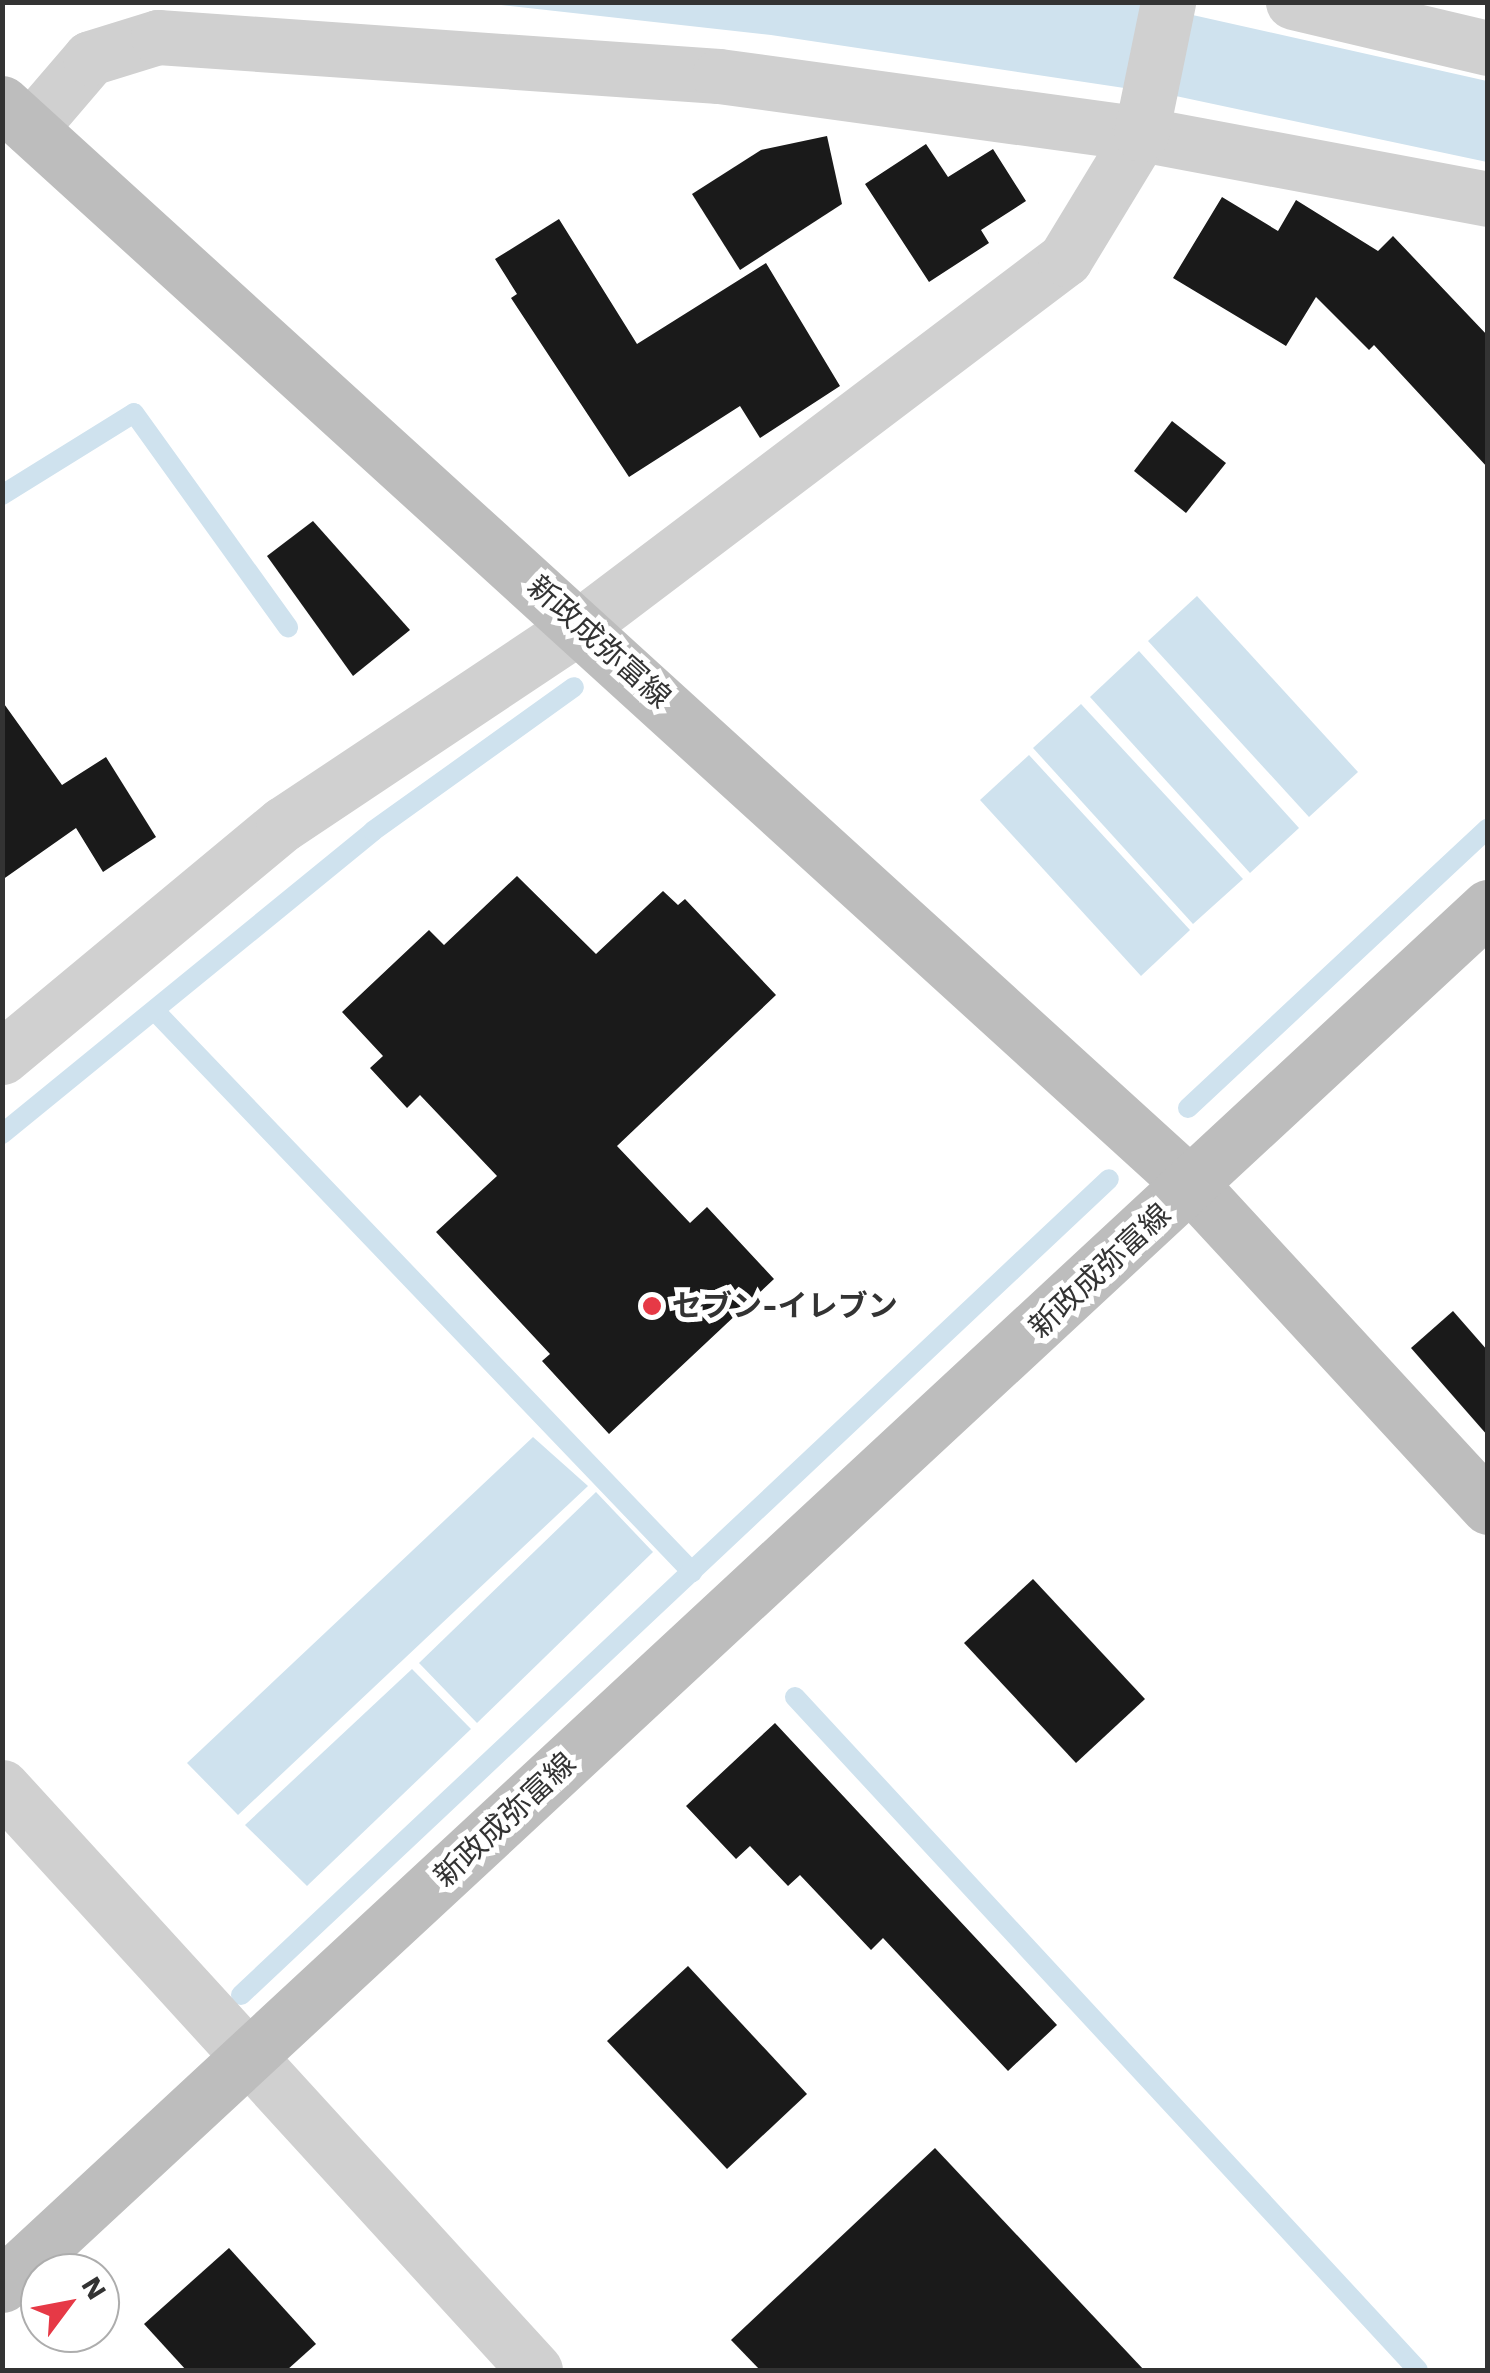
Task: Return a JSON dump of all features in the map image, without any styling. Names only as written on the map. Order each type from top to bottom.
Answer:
[{"type":"main road","name":"新政成弥富線","points":[[2,2285],[1192,1186],[581,625],[16,116]]},
{"type":"main road","points":[[1488,908],[1192,1186],[1488,1508]]},
{"type":"street","points":[[2,1057],[282,824],[581,625],[1064,258],[1145,117],[1168,2]]},
{"type":"street","points":[[1293,2],[1407,14],[1488,48]]},
{"type":"street","points":[[16,116],[90,58],[158,37],[719,76],[1145,117],[1488,199]]},
{"type":"street","points":[[2,1787],[535,2370]]},
{"type":"water","points":[[483,3],[1139,3],[1487,81],[1487,162],[1171,95],[771,35]]},
{"type":"water","points":[[1197,596],[1358,772],[1309,817],[1148,641]]},
{"type":"water","points":[[1139,651],[1299,828],[1250,873],[1090,697]]},
{"type":"water","points":[[1081,704],[1243,879],[1193,924],[1033,748]]},
{"type":"water","points":[[1029,755],[1190,930],[1141,976],[980,800]]},
{"type":"water","points":[[533,1437],[588,1486],[238,1815],[187,1763]]},
{"type":"water","points":[[596,1492],[653,1552],[477,1723],[419,1663]]},
{"type":"water","points":[[412,1669],[471,1729],[307,1886],[245,1825]]},
{"type":"building","points":[[827,136],[842,204],[740,270],[692,194],[761,150]]},
{"type":"building","points":[[926,144],[948,177],[993,149],[1026,201],[981,230],[989,243],[929,282],[865,184]]},
{"type":"building","points":[[1222,197],[1278,231],[1296,200],[1378,251],[1393,236],[1488,336],[1488,468],[1374,345],[1369,350],[1316,297],[1286,346],[1173,278]]},
{"type":"building","points":[[559,219],[637,344],[766,263],[840,386],[760,438],[740,406],[629,477],[511,298],[517,294],[495,259]]},
{"type":"building","points":[[1172,421],[1226,463],[1186,513],[1134,471]]},
{"type":"building","points":[[313,521],[410,630],[353,676],[267,556]]},
{"type":"building","points":[[2,701],[62,785],[106,757],[156,837],[103,872],[76,828],[2,880]]},
{"type":"building","points":[[517,876],[596,954],[663,891],[678,905],[685,899],[776,995],[617,1146],[690,1223],[707,1207],[774,1279],[609,1434],[542,1361],[550,1354],[436,1232],[497,1176],[420,1095],[407,1108],[370,1068],[383,1056],[342,1012],[429,930],[444,945]]},
{"type":"building","points":[[1453,1311],[1488,1351],[1488,1436],[1411,1348]]},
{"type":"building","points":[[1033,1579],[1145,1699],[1076,1763],[964,1643]]},
{"type":"building","points":[[775,1723],[1057,2025],[1008,2071],[883,1938],[871,1950],[800,1875],[788,1886],[750,1846],[736,1859],[686,1806]]},
{"type":"building","points":[[688,1966],[807,2094],[727,2169],[607,2041]]},
{"type":"building","points":[[935,2148],[1144,2370],[760,2370],[731,2340]]},
{"type":"building","points":[[229,2248],[316,2344],[287,2370],[186,2370],[144,2324]]},
{"type":"waterway","points":[[2,495],[134,413],[288,627]]},
{"type":"waterway","points":[[2,1134],[373,831],[574,687]]},
{"type":"waterway","points":[[1188,1108],[1488,828]]},
{"type":"waterway","points":[[155,1011],[692,1572]]},
{"type":"waterway","points":[[241,1995],[1109,1179]]},
{"type":"waterway","points":[[795,1697],[1418,2370]]},
{"type":"place","name":"セブン-イレブン","points":[[652,1306]]}]
